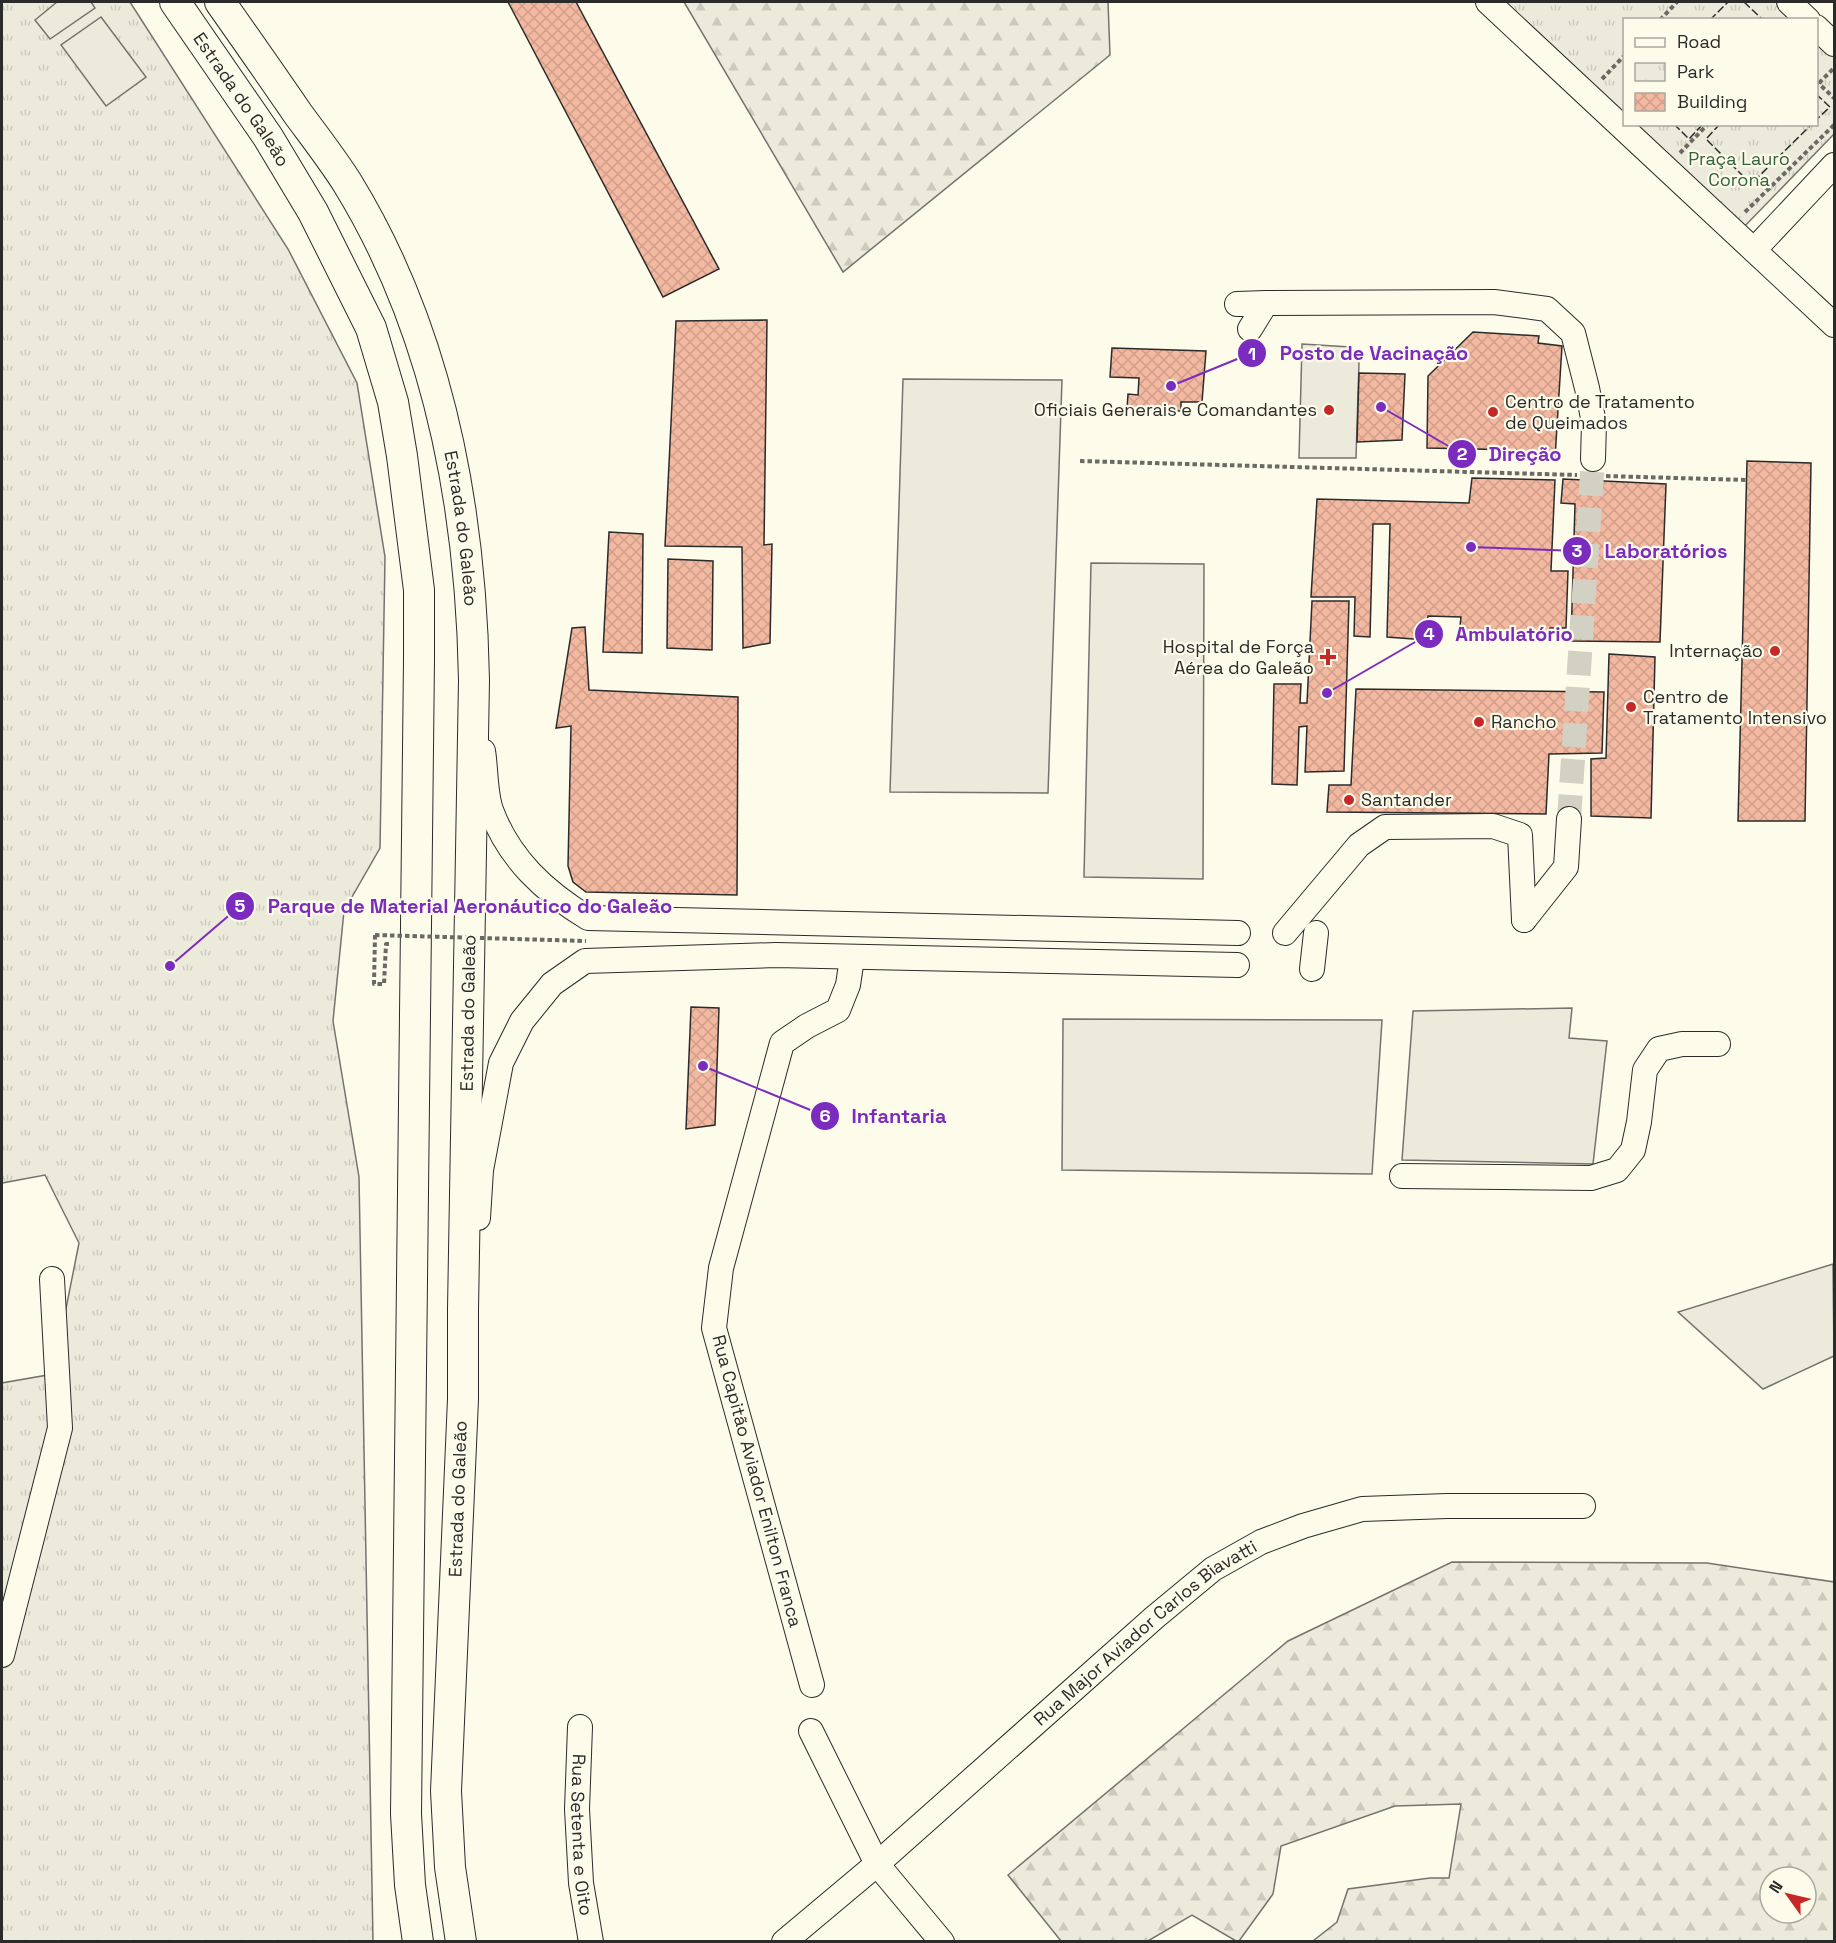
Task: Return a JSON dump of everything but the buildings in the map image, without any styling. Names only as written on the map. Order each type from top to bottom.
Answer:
[{"type":"main road","name":"Estrada do Galeão","points":[[175,2],[268,137],[313,212],[370,328],[393,402],[412,521],[419,590],[419,659],[406,1815],[410,1885],[418,1941]]},
{"type":"main road","name":"Estrada do Galeão","points":[[220,2],[348,183],[380,240],[403,291],[422,343],[454,461],[472,600],[474,680],[463,1399],[446,1791],[450,1867],[461,1941]]},
{"type":"street","points":[[1488,2],[1834,326]]},
{"type":"street","points":[[1789,2],[1806,18]]},
{"type":"street","points":[[1818,29],[1834,44]]},
{"type":"street","points":[[1754,250],[1834,165]]},
{"type":"street","points":[[1237,304],[1494,302],[1547,309],[1572,333],[1587,388],[1594,423],[1590,470]]},
{"type":"street","points":[[1250,329],[1266,303]]},
{"type":"street","points":[[474,680],[491,809],[508,844],[532,876],[559,900],[588,918],[1238,933]]},
{"type":"street","points":[[1285,933],[1359,845],[1385,826],[1493,826],[1520,835],[1524,920],[1566,867],[1569,819]]},
{"type":"street","points":[[1312,969],[1316,933]]},
{"type":"street","points":[[463,1399],[482,1170],[501,1063],[522,1022],[552,984],[585,961],[776,955],[1237,965]]},
{"type":"street","name":"Rua Capitão Aviador Enilton Franca","points":[[812,1685],[714,1328],[721,1268],[782,1043],[807,1026],[838,1010],[848,985],[852,958]]},
{"type":"street","points":[[1402,1176],[1591,1178],[1617,1170],[1632,1150],[1639,1122],[1645,1070],[1659,1050],[1682,1044],[1718,1044]]},
{"type":"street","points":[[2,1655],[60,1428],[52,1279]]},
{"type":"street","name":"Rua Major Aviador Carlos Biavatti","points":[[784,1941],[877,1864],[1155,1617],[1213,1569],[1261,1542],[1303,1526],[1362,1509],[1447,1506],[1583,1506]]},
{"type":"street","name":"Rua Setenta e Oito","points":[[580,1727],[577,1809],[581,1883],[591,1941]]},
{"type":"street","points":[[811,1731],[877,1864],[942,1941]]},
{"type":"path","points":[[1662,18],[1677,2]]},
{"type":"path","points":[[1597,85],[1623,57]]},
{"type":"path","points":[[1834,69],[1818,82],[1834,98]]},
{"type":"path","points":[[1741,216],[1834,125]]},
{"type":"path","points":[[1671,149],[1677,156],[1706,126]]},
{"type":"path","points":[[1080,461],[1590,470],[1747,480]]},
{"type":"path","points":[[386,944],[384,984],[374,984],[375,935],[586,941]]},
{"type":"green space","points":[[2,2],[130,2],[288,249],[357,383],[385,557],[380,848],[344,911],[333,1021],[359,1177],[373,1941],[2,1941],[2,1383],[53,1374],[79,1243],[45,1175],[2,1183]]},
{"type":"green space","points":[[57,2],[91,2],[95,8],[50,39],[35,20]]},
{"type":"green space","points":[[684,2],[1108,2],[1110,55],[843,272]]},
{"type":"green space","points":[[1501,2],[1780,2],[1798,18],[1623,18],[1623,118]]},
{"type":"green space","points":[[101,17],[146,77],[106,106],[61,45]]},
{"type":"green space","name":"Praça Lauro Corona","points":[[1818,38],[1834,54],[1834,134],[1741,230],[1631,126],[1818,126]]},
{"type":"green space","points":[[1452,1562],[1707,1563],[1834,1582],[1834,1941],[1313,1941],[1337,1922],[1348,1889],[1430,1878],[1449,1878],[1461,1804],[1395,1806],[1281,1846],[1273,1894],[1239,1941],[1192,1915],[1148,1941],[1061,1941],[1008,1875],[1288,1641]]},
{"type":"shaded area","name":"Oficiais Generais e Comandantes","points":[[1302,344],[1350,347],[1359,363],[1356,458],[1299,458]]},
{"type":"shaded area","points":[[903,379],[1062,380],[1048,793],[890,792]]},
{"type":"shaded area","points":[[1091,563],[1204,564],[1203,879],[1084,877]]},
{"type":"shaded area","points":[[1572,1008],[1569,1038],[1607,1041],[1593,1164],[1402,1160],[1413,1011]]},
{"type":"shaded area","points":[[1063,1019],[1382,1020],[1372,1174],[1062,1170]]},
{"type":"shaded area","points":[[1833,1264],[1834,1356],[1763,1389],[1678,1312]]},
{"type":"tunnel","points":[[1569,819],[1593,459]]},
{"type":"fence","points":[[1712,18],[1728,2]]},
{"type":"fence","points":[[1744,2],[1761,18]]},
{"type":"fence","points":[[1818,96],[1830,107],[1818,118]]},
{"type":"fence","points":[[1676,126],[1689,139],[1701,126]]},
{"type":"fence","points":[[1718,126],[1706,139],[1751,184],[1810,126]]},
{"type":"place","name":"Posto de Vacinação","points":[[1171,386]]},
{"type":"place","name":"Direção","points":[[1381,407]]},
{"type":"place","name":"Oficiais Generais e Comandantes","points":[[1329,410]]},
{"type":"place","name":"Centro de Tratamento de Queimados","points":[[1493,412]]},
{"type":"place","name":"Laboratórios","points":[[1471,547]]},
{"type":"place","name":"Internação","points":[[1775,651]]},
{"type":"place","name":"Hospital de Força Aérea do Galeão","points":[[1328,657]]},
{"type":"place","name":"Ambulatório","points":[[1327,693]]},
{"type":"place","name":"Centro de Tratamento Intensivo","points":[[1631,707]]},
{"type":"place","name":"Rancho","points":[[1479,722]]},
{"type":"place","name":"Santander","points":[[1349,800]]},
{"type":"place","name":"Parque de Material Aeronáutico do Galeão","points":[[170,966]]},
{"type":"place","name":"Infantaria","points":[[703,1066]]}]
